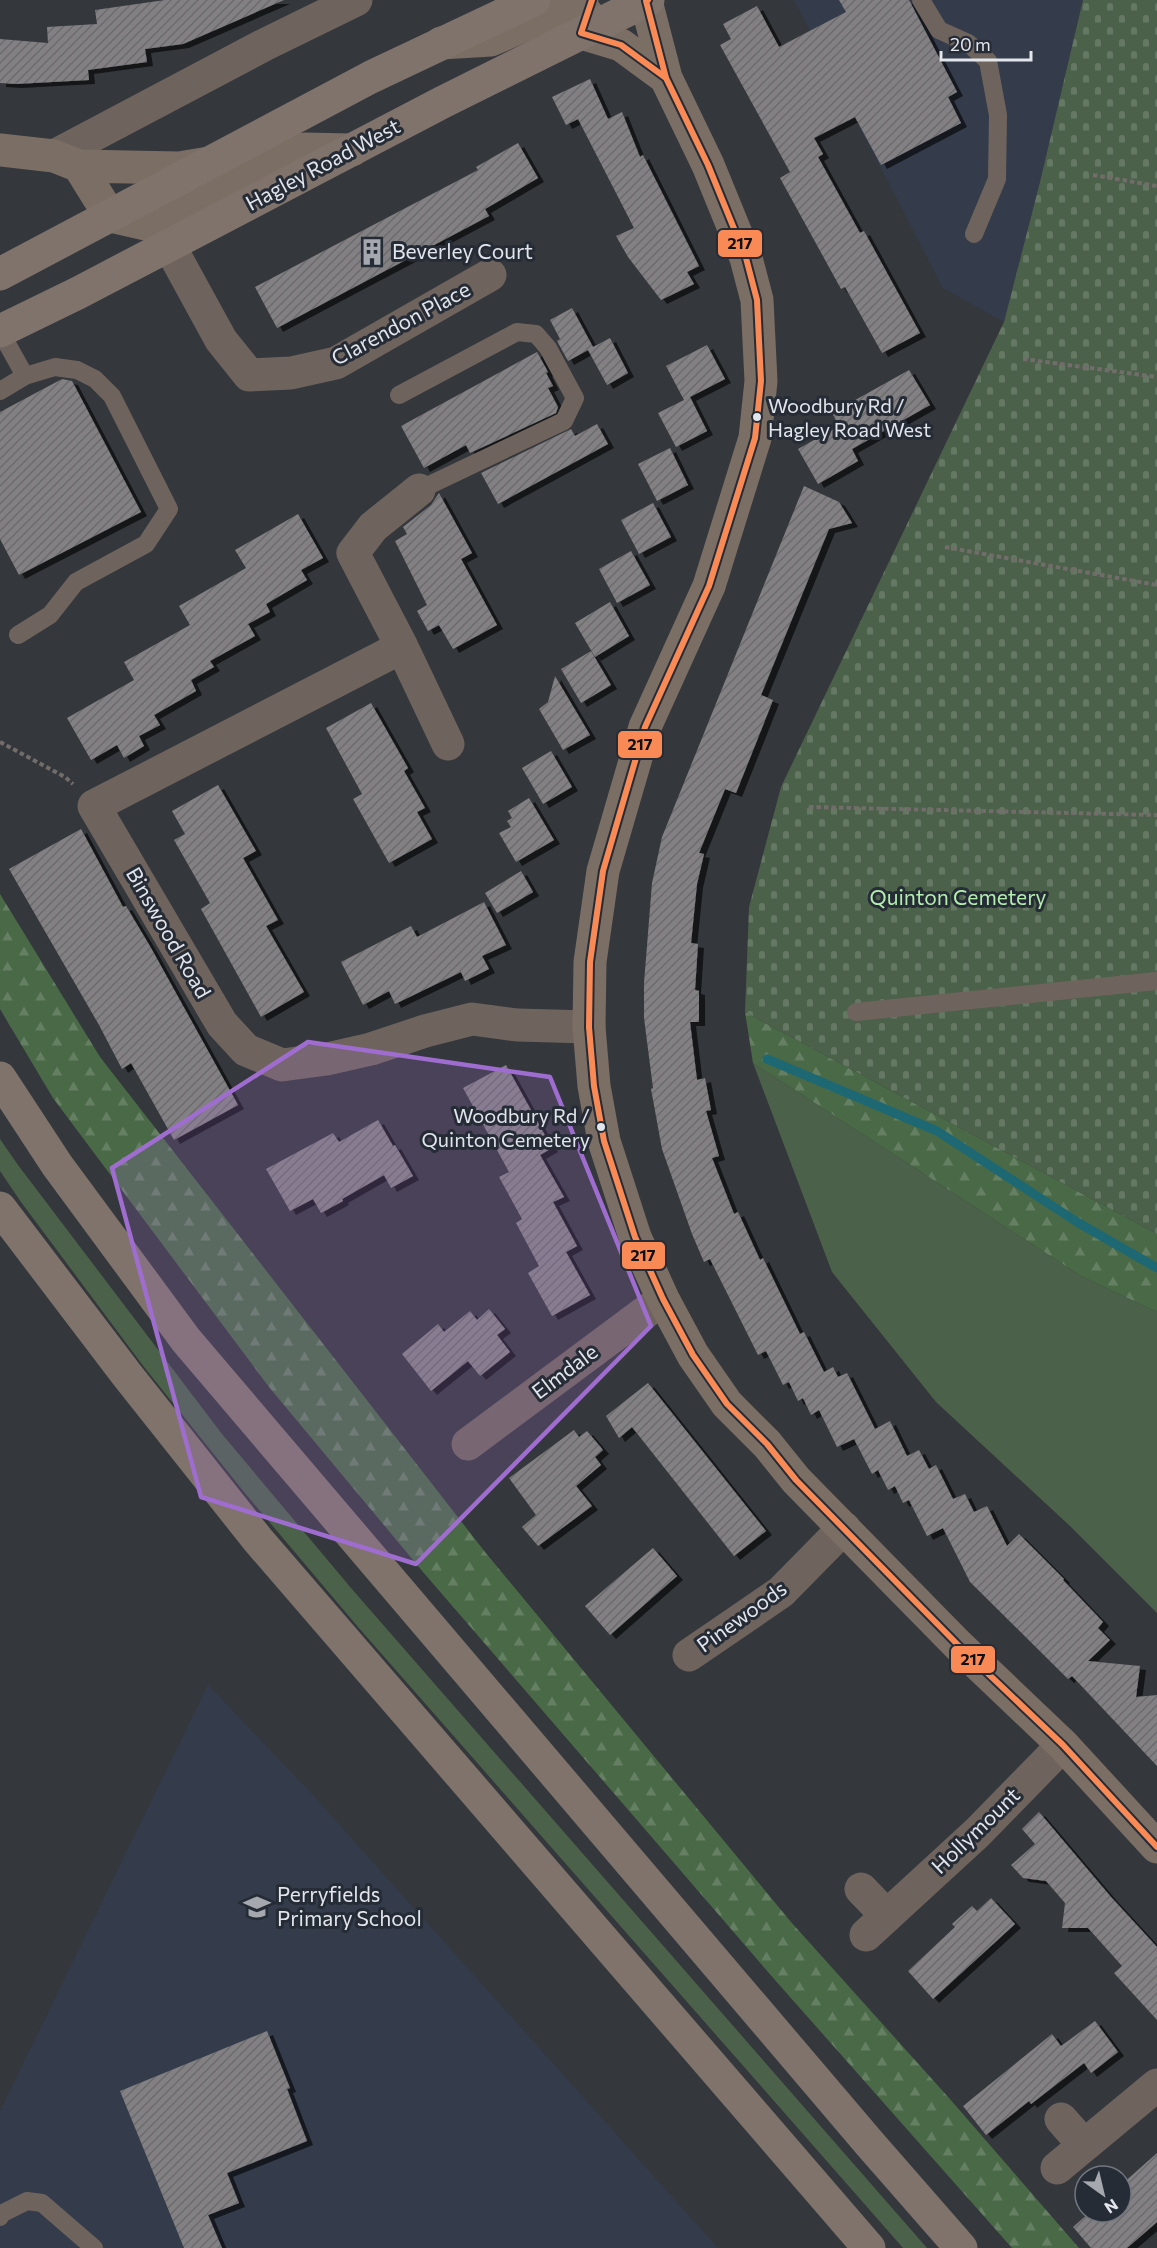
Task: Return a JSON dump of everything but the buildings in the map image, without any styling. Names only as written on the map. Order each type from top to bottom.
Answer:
[{"type":"highway","points":[[0,274],[371,77],[534,0]]},
{"type":"highway","name":"Hagley Road West","points":[[0,331],[78,294],[644,0]]},
{"type":"highway","points":[[0,1078],[57,1165],[186,1340],[961,2248]]},
{"type":"highway","points":[[0,1208],[127,1375],[258,1540],[869,2248]]},
{"type":"street","points":[[67,161],[266,44],[356,0]]},
{"type":"street","points":[[439,44],[491,40],[582,0]]},
{"type":"street","points":[[592,0],[581,33],[621,45],[666,78]]},
{"type":"street","points":[[644,0],[666,78],[708,165],[746,258],[757,300],[761,381],[755,438],[709,586],[645,727],[603,871],[590,962],[589,1027],[594,1086],[604,1141],[635,1237],[663,1299],[693,1355],[727,1404],[766,1444],[796,1480],[958,1645],[1063,1745],[1157,1847]]},
{"type":"street","points":[[67,161],[110,216],[154,226],[303,149],[352,150]]},
{"type":"street","points":[[0,150],[67,161],[179,168],[212,162]]},
{"type":"street","name":"Clarendon Place","points":[[170,245],[221,340],[249,375],[291,373],[336,363],[490,275]]},
{"type":"street","points":[[419,490],[373,527],[353,553],[402,647],[448,744]]},
{"type":"street","points":[[94,806],[402,647]]},
{"type":"street","name":"Binswood Road","points":[[94,806],[222,1024],[246,1050],[282,1065],[327,1059],[371,1049],[425,1031],[472,1019],[517,1026],[589,1027]]},
{"type":"street","name":"Elmdale","points":[[468,1444],[663,1299]]},
{"type":"street","name":"Pinewoods","points":[[690,1655],[781,1592],[844,1528]]},
{"type":"street","name":"Hollymount","points":[[861,1888],[877,1926],[977,1833],[1063,1745]]},
{"type":"street","points":[[1057,2168],[1157,2085]]},
{"type":"street","points":[[1061,2119],[1083,2145]]},
{"type":"lane","points":[[921,0],[939,30],[968,43],[988,61],[999,115],[997,179],[974,234]]},
{"type":"lane","points":[[0,331],[25,376]]},
{"type":"lane","points":[[399,395],[517,333],[536,334],[548,348],[575,398],[564,421],[419,490]]},
{"type":"lane","points":[[0,391],[25,376],[55,367],[77,370],[95,379],[112,396],[169,509],[146,544],[76,582],[50,615],[18,635]]},
{"type":"lane","points":[[856,1012],[1157,981]]},
{"type":"lane","points":[[0,2217],[1,2214],[27,2201],[42,2203],[94,2248]]},
{"type":"path","points":[[1093,175],[1157,186]]},
{"type":"path","points":[[1023,359],[1157,377]]},
{"type":"path","points":[[945,547],[1157,585]]},
{"type":"path","points":[[0,742],[65,777],[94,806]]},
{"type":"path","points":[[809,807],[1157,815]]},
{"type":"highlighted area","points":[[308,1042],[550,1077],[651,1326],[416,1564],[201,1497],[112,1168]]},
{"type":"shaded area","points":[[794,0],[1083,0],[1004,322],[943,288]]},
{"type":"shaded area","name":"Perryfields Primary School","points":[[208,1685],[311,1793],[718,2248],[0,2248],[0,2111]]},
{"type":"green space","name":"Quinton Cemetery","points":[[1083,0],[1157,0],[1157,1234],[745,1012],[749,907],[781,787],[1004,322]]},
{"type":"green space","points":[[0,894],[100,1057],[485,1552],[791,1922],[949,2098],[1079,2248],[1012,2248],[775,1980],[423,1572],[269,1387],[53,1098],[0,1009]]},
{"type":"green space","points":[[745,1012],[1157,1234],[1157,1312],[1081,1276],[753,1063]]},
{"type":"green space","points":[[753,1063],[1081,1276],[1157,1312],[1157,1613],[1070,1526],[936,1402],[832,1272]]},
{"type":"green space","points":[[0,1139],[222,1434],[351,1588],[927,2248],[903,2248],[358,1627],[244,1492],[144,1367],[21,1202],[0,1171]]},
{"type":"waterway","points":[[767,1059],[937,1131],[1077,1222],[1157,1268]]},
{"type":"transit line","name":"217","points":[[592,0],[581,33],[621,45],[666,78]]},
{"type":"transit line","name":"217","points":[[648,0],[646,1],[666,78],[708,165],[746,258],[757,300],[761,381],[755,438],[709,586],[645,727],[603,871],[590,962],[589,1027],[594,1086],[604,1141],[635,1237],[663,1299],[693,1355],[727,1404],[767,1444],[796,1480],[958,1645],[1063,1745],[1157,1847]]},
{"type":"place","name":"Beverley Court","points":[[372,252]]},
{"type":"place","name":"Woodbury Rd / Hagley Road West","points":[[757,417]]},
{"type":"place","name":"Woodbury Rd / Quinton Cemetery","points":[[601,1127]]},
{"type":"place","name":"Perryfields Primary School","points":[[257,1907]]}]
